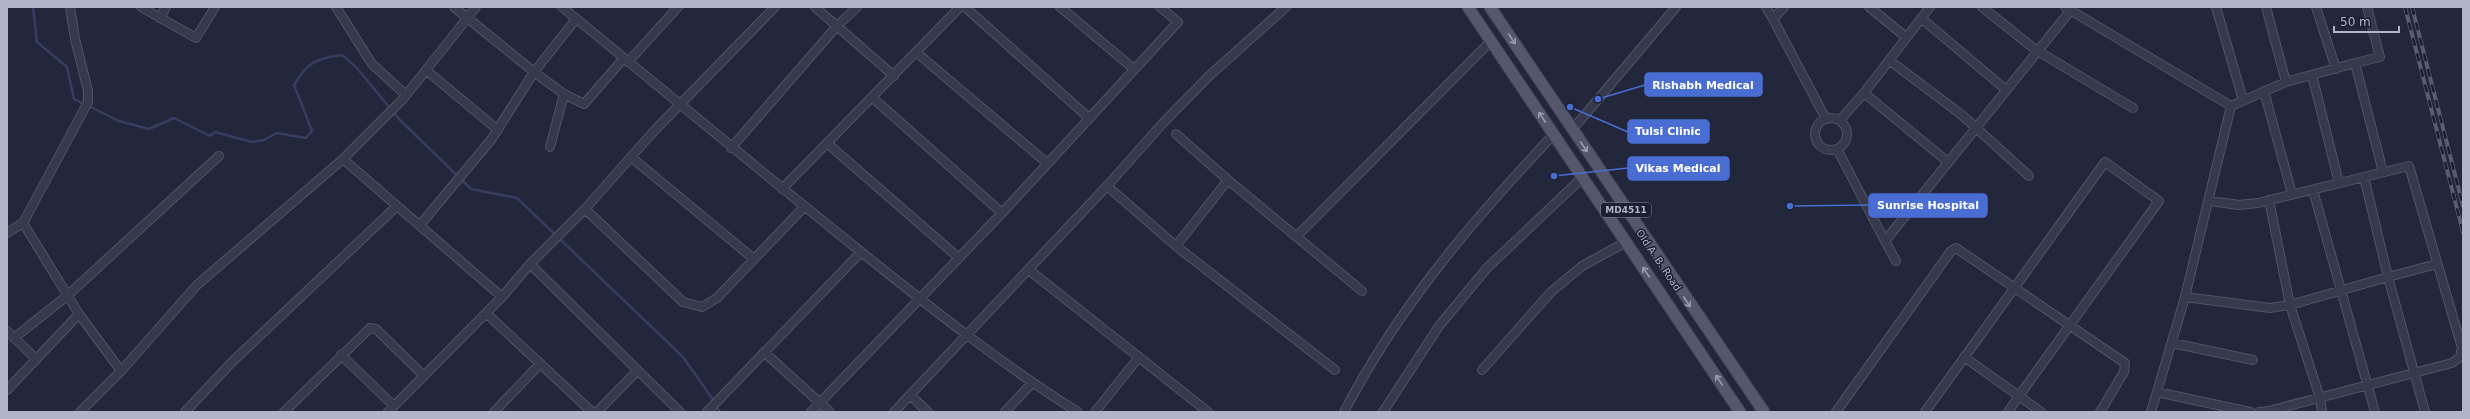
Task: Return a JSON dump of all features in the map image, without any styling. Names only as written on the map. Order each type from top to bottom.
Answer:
[{"type":"main road","name":"Old A. B. Road","points":[[1468,7],[1740,412]]},
{"type":"main road","name":"Old A. B. Road","points":[[1490,7],[1764,412]]},
{"type":"street","points":[[7,233],[23,223],[69,133],[88,102],[88,90],[75,39],[70,7]]},
{"type":"street","points":[[141,7],[196,38],[215,7]]},
{"type":"street","points":[[160,18],[166,7]]},
{"type":"street","points":[[336,7],[372,64],[404,97]]},
{"type":"street","points":[[454,7],[534,72],[564,94],[584,104],[678,7]]},
{"type":"street","points":[[80,412],[121,371],[197,285],[343,159],[387,116],[476,7]]},
{"type":"street","points":[[562,7],[731,148],[920,299],[1032,383],[1078,412]]},
{"type":"street","points":[[341,355],[391,409],[502,297],[530,264],[585,210],[654,131],[775,7]]},
{"type":"street","points":[[815,7],[894,76]]},
{"type":"street","points":[[731,148],[837,26],[857,7]]},
{"type":"street","points":[[782,189],[917,53],[960,7]]},
{"type":"street","points":[[965,7],[1089,118]]},
{"type":"street","points":[[1060,7],[1134,69]]},
{"type":"street","points":[[811,412],[1002,213],[1178,22],[1160,7]]},
{"type":"street","points":[[894,412],[968,335],[1209,76],[1286,7]]},
{"type":"street","points":[[1572,130],[1676,7]]},
{"type":"street","points":[[1766,7],[1826,119]]},
{"type":"street","points":[[1773,19],[1784,7]]},
{"type":"street","points":[[1869,7],[1906,37]]},
{"type":"street","points":[[1840,120],[1864,93],[1930,7]]},
{"type":"street","points":[[1982,7],[2036,50],[2133,108]]},
{"type":"street","points":[[2216,7],[2243,100]]},
{"type":"street","points":[[2266,7],[2286,82]]},
{"type":"street","points":[[2316,7],[2336,69]]},
{"type":"street","points":[[2231,106],[2286,82],[2380,57],[2367,7]]},
{"type":"street","points":[[1885,241],[2067,9],[2231,106]]},
{"type":"street","points":[[1921,18],[2005,89]]},
{"type":"street","points":[[420,225],[498,130],[534,72],[576,19]]},
{"type":"street","points":[[1297,236],[1491,41]]},
{"type":"street","points":[[917,53],[1047,163]]},
{"type":"street","points":[[1889,60],[1975,126],[2029,176]]},
{"type":"street","points":[[2356,63],[2383,172]]},
{"type":"street","points":[[426,70],[498,130]]},
{"type":"street","points":[[2312,75],[2339,183]]},
{"type":"street","points":[[2264,91],[2292,194]]},
{"type":"street","points":[[1864,93],[1948,162]]},
{"type":"street","points":[[550,147],[564,94]]},
{"type":"street","points":[[872,98],[1002,213]]},
{"type":"street","points":[[2151,412],[2185,297],[2210,202],[2231,106]]},
{"type":"street","points":[[1826,119],[1840,120],[1846,127],[1847,136],[1844,144],[1837,149],[1824,148],[1817,141],[1816,128],[1826,119]]},
{"type":"street","points":[[1176,134],[1228,180],[1362,291]]},
{"type":"street","points":[[1344,412],[1367,367],[1395,324],[1438,266],[1479,214],[1554,134]]},
{"type":"street","points":[[828,144],[959,258]]},
{"type":"street","points":[[1837,149],[1896,261]]},
{"type":"street","points":[[14,338],[68,295],[219,156]]},
{"type":"street","points":[[631,157],[754,259]]},
{"type":"street","points":[[343,159],[502,297]]},
{"type":"street","points":[[1925,412],[2013,288],[2106,162],[2160,201],[2008,412]]},
{"type":"street","points":[[2210,202],[2239,204],[2269,200],[2409,166],[2462,348],[2460,357],[2452,363],[2415,374],[2259,412]]},
{"type":"street","points":[[1383,412],[1438,326],[1487,268],[1582,177]]},
{"type":"street","points":[[2364,177],[2388,276],[2425,412]]},
{"type":"street","points":[[1176,246],[1228,180]]},
{"type":"street","points":[[1107,186],[1176,246],[1336,370]]},
{"type":"street","points":[[2313,190],[2340,290],[2369,385],[2375,412]]},
{"type":"street","points":[[2269,200],[2290,305],[2320,398],[2322,412]]},
{"type":"street","points":[[184,412],[232,362],[397,206]]},
{"type":"street","points":[[585,210],[683,302],[693,306],[702,307],[717,298],[804,206]]},
{"type":"street","points":[[23,223],[79,314],[121,371]]},
{"type":"street","points":[[1482,370],[1551,292],[1582,266],[1626,242]]},
{"type":"street","points":[[1836,412],[1953,249],[1959,248],[2013,288],[2069,326],[2120,357],[2125,363],[2124,372],[2100,412]]},
{"type":"street","points":[[707,412],[861,252]]},
{"type":"street","points":[[530,264],[680,412]]},
{"type":"street","points":[[2185,297],[2270,308],[2290,305],[2388,276],[2437,264]]},
{"type":"street","points":[[1028,270],[1208,412]]},
{"type":"street","points":[[486,313],[592,412]]},
{"type":"street","points":[[7,390],[79,314]]},
{"type":"street","points":[[284,412],[367,329],[373,327],[424,376]]},
{"type":"street","points":[[7,331],[36,359]]},
{"type":"street","points":[[2172,343],[2254,360]]},
{"type":"street","points":[[764,352],[830,412]]},
{"type":"street","points":[[1095,412],[1139,357]]},
{"type":"street","points":[[1964,357],[2041,412]]},
{"type":"street","points":[[494,412],[540,364]]},
{"type":"street","points":[[597,412],[637,371]]},
{"type":"street","points":[[1005,412],[1032,383]]},
{"type":"street","points":[[2157,392],[2250,412]]},
{"type":"street","points":[[910,395],[928,412]]},
{"type":"waterway","points":[[33,7],[37,42],[67,67],[74,99],[119,121],[149,129],[174,118],[210,136],[215,132],[252,142],[264,140],[277,133],[306,138],[312,131],[294,85],[303,71],[313,63],[325,58],[342,55],[356,67],[399,119],[471,189],[517,198],[683,357],[714,401]]},
{"type":"waterway","points":[[716,406],[720,412]]},
{"type":"railway","points":[[2405,7],[2463,232]]},
{"type":"railway","points":[[2412,7],[2463,206]]},
{"type":"place","name":"Rishabh Medical","points":[[1598,99]]},
{"type":"place","name":"Tulsi Clinic","points":[[1570,107]]},
{"type":"place","name":"Vikas Medical","points":[[1554,176]]},
{"type":"place","name":"Sunrise Hospital","points":[[1790,206]]}]
